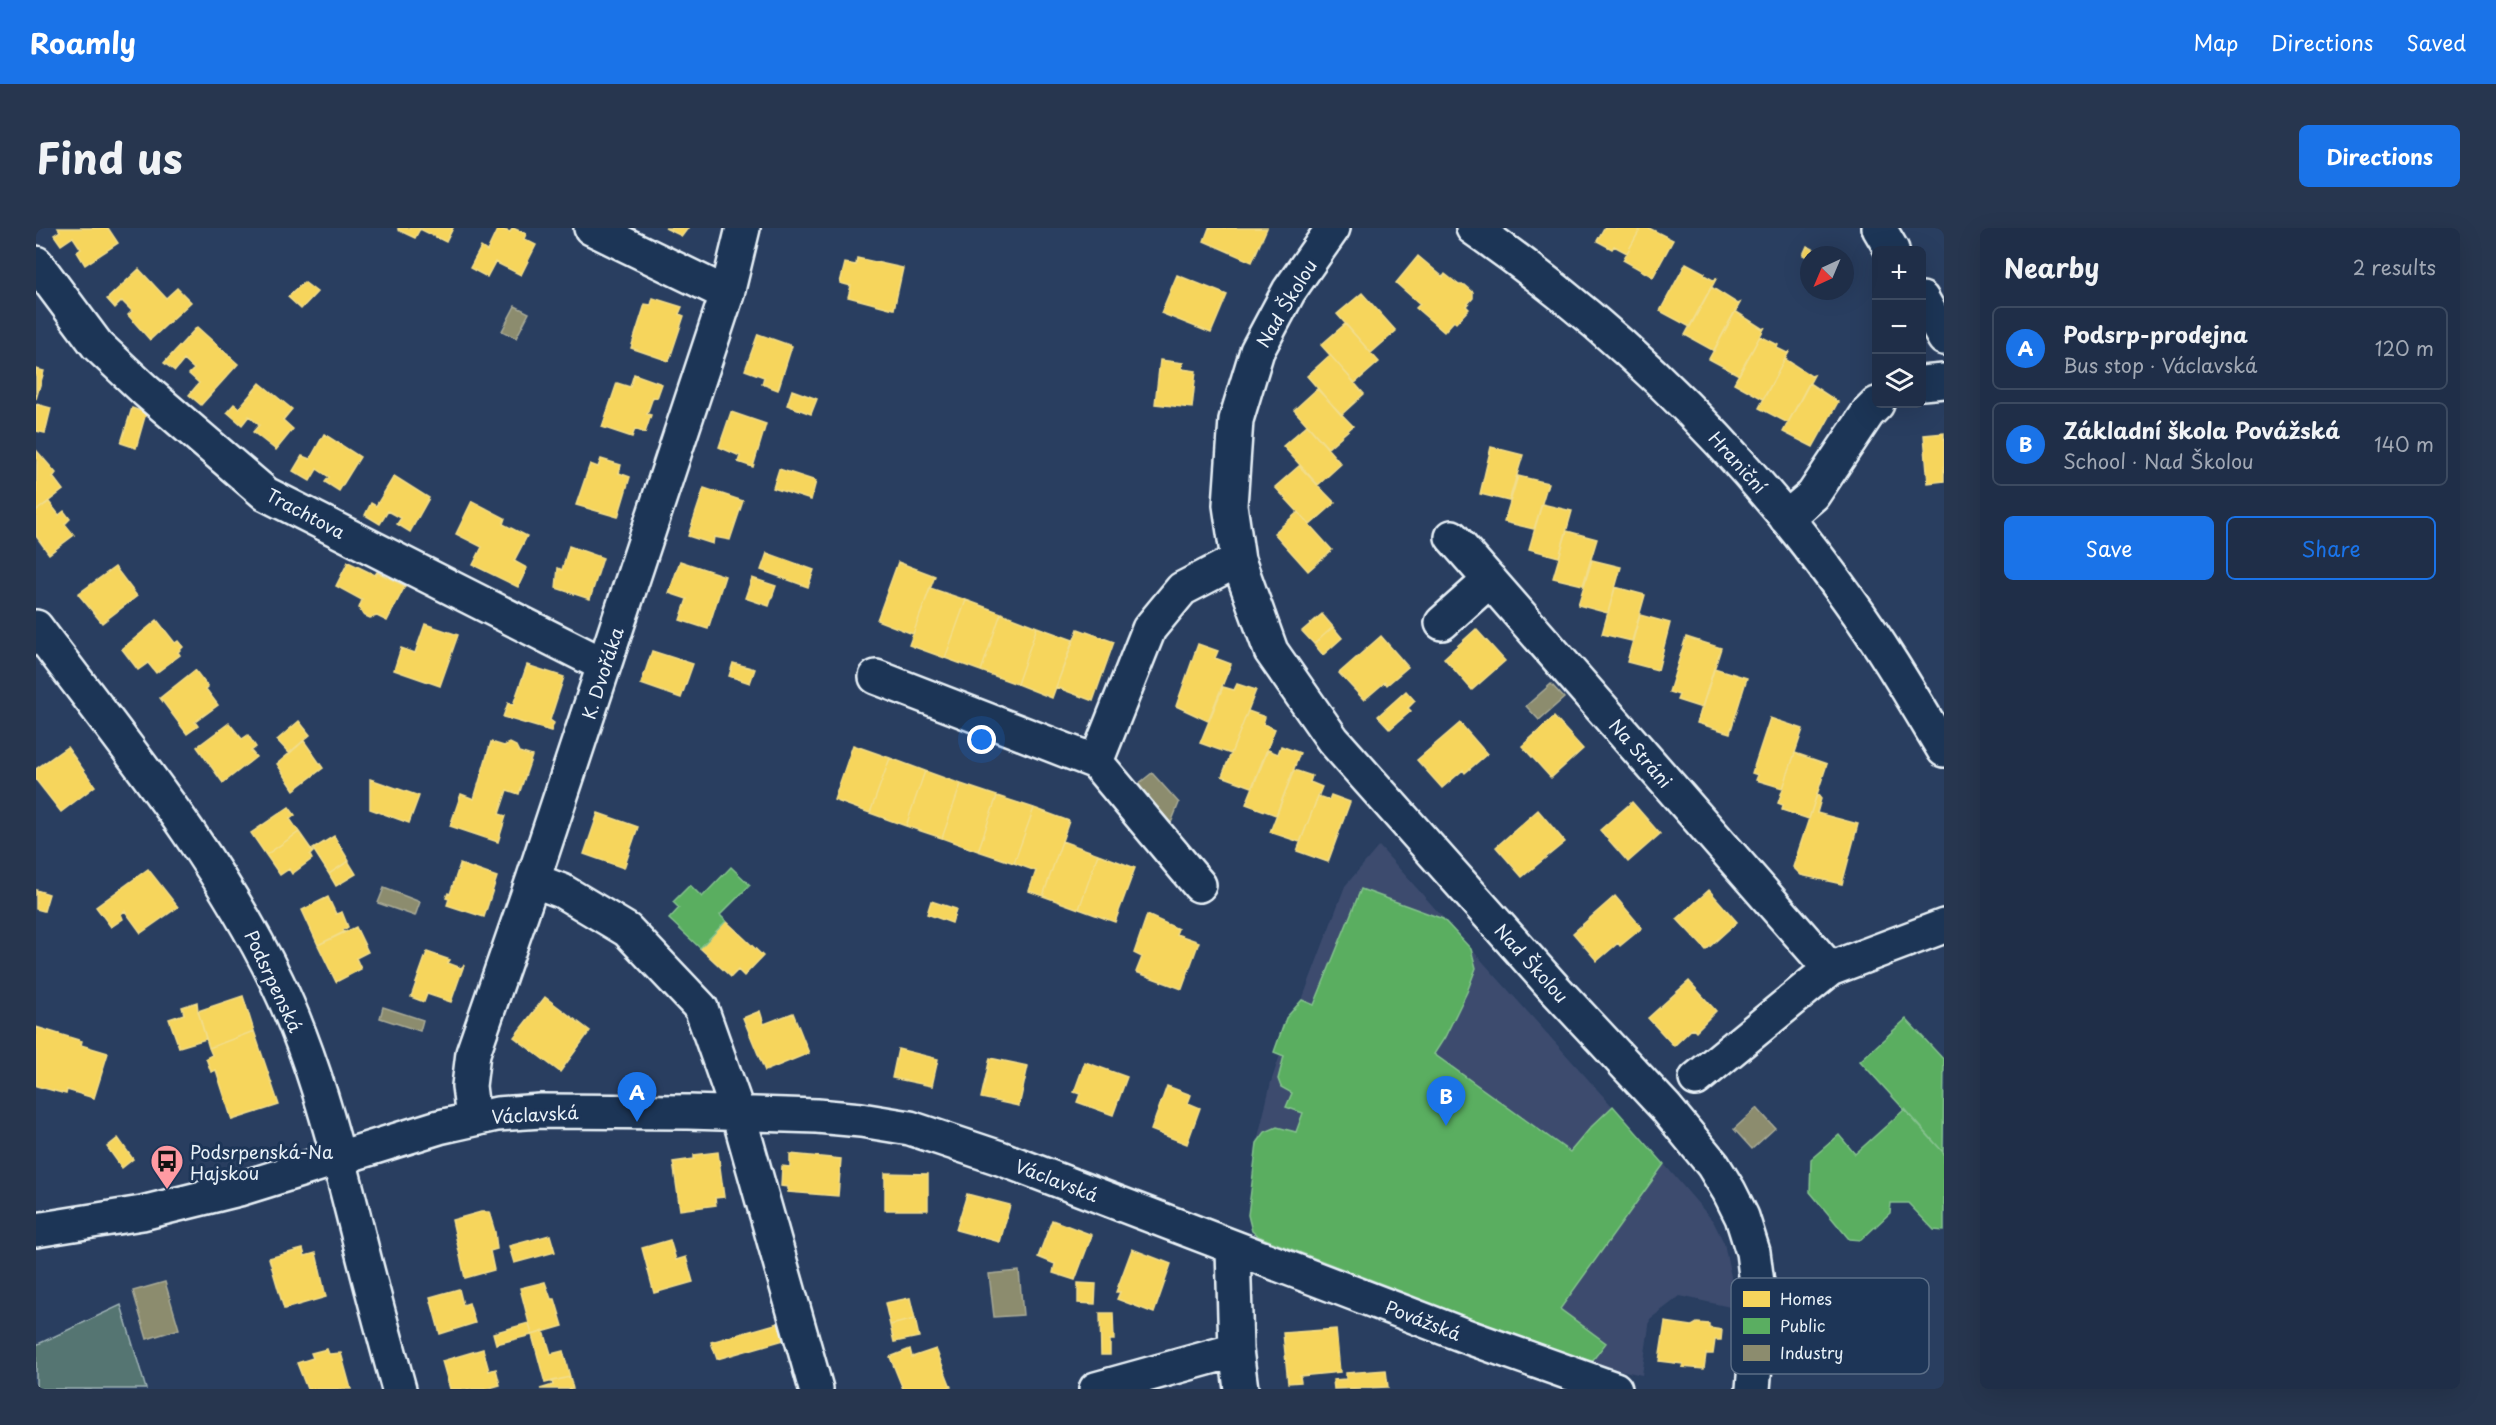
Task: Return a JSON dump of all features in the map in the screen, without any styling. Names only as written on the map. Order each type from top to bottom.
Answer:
[{"type":"street","points":[[591,228],[727,294]]},
{"type":"street","name":"K. Dvořáka","points":[[473,1118],[469,1086],[473,1053],[533,880],[727,294],[743,228]]},
{"type":"street","name":"Nad Školou","points":[[1333,228],[1289,291],[1257,351],[1236,420],[1230,505],[1238,560],[1271,651],[1333,740],[1546,979],[1666,1108],[1713,1165],[1730,1191],[1742,1217],[1753,1252],[1756,1278]]},
{"type":"street","name":"Hraniční","points":[[1473,228],[1532,269],[1615,339],[1702,423],[1786,518],[1850,600],[1944,750]]},
{"type":"street","points":[[1879,228],[1890,246]]},
{"type":"street","name":"Trachtova","points":[[36,263],[97,345],[146,391],[266,494],[604,665]]},
{"type":"street","points":[[1926,383],[1944,381]]},
{"type":"street","points":[[1786,518],[1813,495],[1872,408]]},
{"type":"street","name":"Na Stráni","points":[[1452,537],[1830,969]]},
{"type":"street","points":[[1096,762],[1149,629],[1182,589],[1238,560]]},
{"type":"street","points":[[1442,622],[1490,580]]},
{"type":"street","name":"Podsrpenská","points":[[36,627],[198,845],[249,927],[278,984],[312,1069],[399,1389]]},
{"type":"street","points":[[876,677],[1096,762],[1199,885]]},
{"type":"street","points":[[533,880],[562,891],[627,930],[701,1008],[738,1113],[816,1389]]},
{"type":"street","points":[[1696,1079],[1830,969],[1944,926]]},
{"type":"street","name":"Václavská","points":[[36,1230],[142,1213],[238,1189],[473,1118],[541,1111],[738,1113],[817,1116],[910,1128],[1000,1158],[1233,1249]]},
{"type":"street","points":[[1233,1249],[1236,1350],[1241,1389]]},
{"type":"street","name":"Povážská","points":[[1233,1249],[1615,1389]]},
{"type":"street","points":[[1096,1389],[1236,1350]]},
{"type":"street","name":"Nad Školou","points":[[1753,1389],[1754,1374]]},
{"type":"shaded area","points":[[1379,846],[1664,1164],[1713,1221],[1724,1243],[1731,1277],[1730,1307],[1680,1296],[1650,1319],[1642,1375],[1584,1362],[1258,1236],[1252,1231],[1248,1219],[1256,1146],[1271,1082],[1280,1055],[1274,1052],[1286,1018],[1302,1000],[1345,886]]},
{"type":"green space","points":[[121,1305],[146,1389],[36,1389],[36,1345]]},
{"type":"building: Homes","points":[[58,228],[108,228],[118,243],[85,265],[77,252],[81,249],[73,237],[61,245],[54,235],[60,231]]},
{"type":"building: Homes","points":[[398,228],[453,228],[446,242],[420,229],[415,238]]},
{"type":"building: Homes","points":[[498,228],[510,232],[513,228],[526,234],[524,239],[536,245],[521,275],[495,262],[487,277],[470,268],[481,247],[487,251]]},
{"type":"building: Homes","points":[[665,228],[688,228],[682,236]]},
{"type":"building: Homes","points":[[1209,228],[1267,228],[1252,262],[1204,241]]},
{"type":"building: Homes","points":[[1604,228],[1641,228],[1627,253],[1614,246],[1612,249],[1597,241]]},
{"type":"building: Homes","points":[[1641,228],[1649,228],[1673,240],[1653,277],[1623,260]]},
{"type":"building: Homes","points":[[1418,256],[1443,277],[1445,274],[1473,292],[1473,298],[1466,306],[1469,309],[1444,332],[1416,308],[1420,304],[1396,283]]},
{"type":"building: Homes","points":[[857,258],[903,268],[894,309],[848,297],[851,286],[840,283],[845,263],[856,265]]},
{"type":"building: Homes","points":[[1686,263],[1713,280],[1716,279],[1690,327],[1660,311]]},
{"type":"building: Homes","points":[[139,269],[166,298],[177,288],[191,302],[150,340],[128,315],[132,311],[122,301],[115,308],[107,299]]},
{"type":"building: Homes","points":[[1177,275],[1227,295],[1211,333],[1161,313]]},
{"type":"building: Homes","points":[[304,282],[317,292],[301,309],[288,297]]},
{"type":"building: Homes","points":[[1711,287],[1738,304],[1740,303],[1714,351],[1685,335]]},
{"type":"building: Homes","points":[[1362,293],[1396,331],[1371,353],[1337,314]]},
{"type":"building: Homes","points":[[653,298],[682,307],[679,314],[684,316],[669,361],[631,348],[645,304],[651,305]]},
{"type":"building: Homes","points":[[1735,311],[1763,329],[1765,327],[1739,375],[1709,359]]},
{"type":"building: Homes","points":[[1345,324],[1379,362],[1355,383],[1321,345]]},
{"type":"building: Homes","points":[[197,327],[238,364],[201,405],[189,395],[199,383],[189,374],[194,369],[184,360],[175,371],[164,363]]},
{"type":"building: Homes","points":[[758,334],[792,346],[778,390],[762,384],[764,377],[745,370]]},
{"type":"building: Homes","points":[[1760,336],[1778,345],[1777,348],[1789,352],[1763,399],[1734,383]]},
{"type":"building: Homes","points":[[1330,355],[1364,394],[1341,415],[1307,376]]},
{"type":"building: Homes","points":[[1785,359],[1811,376],[1814,375],[1788,423],[1759,408]]},
{"type":"building: Homes","points":[[1160,360],[1183,363],[1182,369],[1196,371],[1192,408],[1155,404]]},
{"type":"building: Homes","points":[[36,369],[44,371],[36,399]]},
{"type":"building: Homes","points":[[634,374],[662,384],[657,398],[653,397],[647,414],[651,415],[645,433],[635,429],[632,437],[602,427],[617,383],[630,387]]},
{"type":"building: Homes","points":[[260,383],[292,409],[283,420],[293,429],[276,450],[253,432],[259,425],[249,416],[242,425],[227,412],[234,404],[239,408]]},
{"type":"building: Homes","points":[[1809,383],[1838,402],[1813,447],[1783,432]]},
{"type":"building: Homes","points":[[1317,389],[1353,426],[1328,448],[1294,410]]},
{"type":"building: Homes","points":[[792,390],[817,399],[811,414],[787,405]]},
{"type":"building: Homes","points":[[36,404],[51,408],[45,433],[36,431]]},
{"type":"building: Homes","points":[[132,408],[146,413],[136,448],[121,443]]},
{"type":"building: Homes","points":[[731,412],[766,424],[753,467],[738,462],[740,456],[719,447]]},
{"type":"building: Homes","points":[[1307,425],[1341,464],[1318,485],[1283,446]]},
{"type":"building: Homes","points":[[1944,433],[1944,481],[1928,483],[1924,435]]},
{"type":"building: Homes","points":[[324,434],[360,457],[339,491],[325,482],[329,477],[317,469],[310,481],[293,471],[302,456],[310,459]]},
{"type":"building: Homes","points":[[1491,447],[1523,455],[1509,501],[1480,494]]},
{"type":"building: Homes","points":[[37,451],[56,473],[53,477],[63,490],[36,511]]},
{"type":"building: Homes","points":[[601,459],[621,465],[619,473],[630,477],[618,517],[576,505],[590,464],[598,467]]},
{"type":"building: Homes","points":[[1299,466],[1335,503],[1310,525],[1275,487]]},
{"type":"building: Homes","points":[[779,469],[816,481],[811,500],[773,488]]},
{"type":"building: Homes","points":[[394,476],[429,498],[410,532],[397,524],[401,518],[388,511],[380,524],[365,515],[371,503],[376,506]]},
{"type":"building: Homes","points":[[1518,476],[1548,483],[1534,529],[1504,522]]},
{"type":"building: Homes","points":[[704,488],[743,501],[730,540],[714,537],[713,544],[688,536]]},
{"type":"building: Homes","points":[[472,501],[505,518],[503,524],[527,536],[514,561],[527,568],[518,587],[473,565],[482,547],[456,534]]},
{"type":"building: Homes","points":[[49,502],[59,515],[64,511],[70,519],[65,524],[74,535],[49,554],[36,536],[36,511]]},
{"type":"building: Homes","points":[[1542,504],[1572,511],[1559,557],[1529,549]]},
{"type":"building: Homes","points":[[1298,512],[1332,550],[1308,571],[1274,533]]},
{"type":"building: Homes","points":[[1567,531],[1597,539],[1583,585],[1553,578]]},
{"type":"building: Homes","points":[[569,546],[603,558],[590,599],[556,588],[558,568],[562,570]]},
{"type":"building: Homes","points":[[767,553],[814,570],[808,587],[761,570]]},
{"type":"building: Homes","points":[[1592,560],[1621,567],[1608,613],[1578,605]]},
{"type":"building: Homes","points":[[680,561],[725,576],[708,629],[680,620],[687,599],[669,593]]},
{"type":"building: Homes","points":[[348,562],[375,575],[377,572],[405,586],[387,621],[377,616],[370,618],[363,615],[359,608],[362,600],[336,586]]},
{"type":"building: Homes","points":[[898,562],[935,576],[913,634],[877,620]]},
{"type":"building: Homes","points":[[115,567],[137,596],[102,623],[78,594]]},
{"type":"building: Homes","points":[[752,578],[776,586],[769,606],[745,598]]},
{"type":"building: Homes","points":[[1615,587],[1645,595],[1632,641],[1602,634]]},
{"type":"building: Homes","points":[[930,588],[966,600],[945,658],[909,645]]},
{"type":"building: Homes","points":[[966,600],[1001,613],[981,671],[945,658]]},
{"type":"building: Homes","points":[[1001,613],[1037,627],[1017,684],[981,671]]},
{"type":"building: Homes","points":[[1322,614],[1333,627],[1314,644],[1302,631]]},
{"type":"building: Homes","points":[[1640,615],[1670,623],[1658,670],[1627,662]]},
{"type":"building: Homes","points":[[157,620],[175,643],[178,641],[183,647],[178,652],[180,655],[156,673],[148,663],[138,670],[122,649]]},
{"type":"building: Homes","points":[[425,624],[458,635],[440,686],[394,670],[401,648],[415,653]]},
{"type":"building: Homes","points":[[1037,627],[1073,640],[1052,698],[1017,684]]},
{"type":"building: Homes","points":[[1333,627],[1342,638],[1323,655],[1314,644]]},
{"type":"building: Homes","points":[[1078,629],[1114,642],[1093,701],[1056,687]]},
{"type":"building: Homes","points":[[1476,629],[1505,661],[1472,690],[1444,658]]},
{"type":"building: Homes","points":[[1381,636],[1408,667],[1387,685],[1385,682],[1364,700],[1339,673]]},
{"type":"building: Homes","points":[[1686,637],[1721,648],[1702,708],[1677,700],[1679,695],[1669,692]]},
{"type":"building: Homes","points":[[1198,644],[1218,651],[1215,658],[1231,664],[1208,721],[1176,706]]},
{"type":"building: Homes","points":[[652,651],[693,664],[681,698],[641,684]]},
{"type":"building: Homes","points":[[733,663],[755,669],[750,683],[729,676]]},
{"type":"building: Homes","points":[[527,665],[564,677],[550,720],[554,723],[551,731],[503,717],[508,703],[513,705]]},
{"type":"building: Homes","points":[[1714,668],[1747,678],[1730,733],[1697,723]]},
{"type":"building: Homes","points":[[195,670],[218,705],[195,722],[198,726],[187,734],[160,698]]},
{"type":"building: Homes","points":[[1237,684],[1256,690],[1231,754],[1200,743],[1223,687],[1234,690]]},
{"type":"building: Homes","points":[[1406,691],[1415,701],[1408,708],[1411,711],[1390,729],[1378,716]]},
{"type":"building: Homes","points":[[1248,711],[1265,717],[1263,724],[1275,729],[1252,787],[1222,776]]},
{"type":"building: Homes","points":[[1554,717],[1583,749],[1551,778],[1522,746]]},
{"type":"building: Homes","points":[[1770,718],[1803,729],[1783,788],[1756,780],[1758,775],[1752,773]]},
{"type":"building: Homes","points":[[299,721],[310,735],[289,753],[277,740]]},
{"type":"building: Homes","points":[[229,723],[242,739],[248,735],[256,747],[251,751],[256,757],[223,783],[197,747]]},
{"type":"building: Homes","points":[[1460,723],[1487,754],[1465,773],[1463,770],[1442,788],[1417,760]]},
{"type":"building: Homes","points":[[304,741],[323,768],[294,790],[277,764]]},
{"type":"building: Homes","points":[[491,742],[504,746],[510,743],[516,746],[519,752],[532,756],[519,794],[507,790],[499,814],[506,816],[498,842],[450,826],[461,794],[474,799]]},
{"type":"building: Homes","points":[[853,745],[890,758],[870,813],[834,800]]},
{"type":"building: Homes","points":[[1281,746],[1300,753],[1276,815],[1246,804],[1268,750],[1278,754]]},
{"type":"building: Homes","points":[[67,747],[95,786],[61,812],[36,780],[36,769]]},
{"type":"building: Homes","points":[[1795,753],[1827,764],[1809,819],[1782,810],[1783,805],[1778,803]]},
{"type":"building: Homes","points":[[890,758],[925,771],[906,826],[870,813]]},
{"type":"building: Homes","points":[[1294,770],[1312,776],[1310,782],[1322,787],[1300,842],[1270,832]]},
{"type":"building: Homes","points":[[925,771],[961,784],[942,838],[906,826]]},
{"type":"building: Homes","points":[[370,779],[419,796],[409,823],[370,809]]},
{"type":"building: Homes","points":[[961,784],[997,796],[978,851],[942,838]]},
{"type":"building: Homes","points":[[1817,794],[1821,799],[1817,813],[1858,824],[1842,884],[1801,875],[1793,867]]},
{"type":"building: Homes","points":[[1331,795],[1350,802],[1328,862],[1297,851],[1318,796],[1329,800]]},
{"type":"building: Homes","points":[[997,796],[1034,808],[1014,863],[978,851]]},
{"type":"building: Homes","points":[[1632,802],[1660,834],[1628,862],[1600,830]]},
{"type":"building: Homes","points":[[289,807],[295,815],[290,819],[299,832],[266,855],[251,833]]},
{"type":"building: Homes","points":[[1034,808],[1069,821],[1043,896],[1029,891],[1036,871],[1014,863]]},
{"type":"building: Homes","points":[[1538,810],[1565,842],[1522,877],[1496,847]]},
{"type":"building: Homes","points":[[598,813],[638,827],[624,868],[584,854]]},
{"type":"building: Homes","points":[[299,832],[313,852],[310,855],[312,859],[292,874],[289,869],[280,875],[266,855]]},
{"type":"building: Homes","points":[[334,836],[349,861],[329,874],[313,849]]},
{"type":"building: Homes","points":[[1062,841],[1098,854],[1079,909],[1043,896]]},
{"type":"building: Homes","points":[[1098,854],[1135,868],[1115,922],[1079,909]]},
{"type":"building: Homes","points":[[348,861],[356,874],[336,886],[329,874]]},
{"type":"building: Homes","points":[[460,864],[497,877],[484,917],[447,905],[449,899],[446,898],[448,893],[450,894]]},
{"type":"building: Homes","points":[[148,869],[178,907],[141,933],[125,911],[121,914],[123,919],[111,927],[96,907]]},
{"type":"building: Homes","points":[[36,890],[49,894],[44,911],[36,909]]},
{"type":"building: Homes","points":[[1709,890],[1737,922],[1706,950],[1677,919]]},
{"type":"building: Homes","points":[[1615,896],[1642,928],[1620,946],[1618,943],[1597,961],[1573,933]]},
{"type":"building: Homes","points":[[328,897],[336,914],[342,912],[348,927],[343,930],[344,932],[318,945],[302,910]]},
{"type":"building: Homes","points":[[931,901],[956,909],[952,923],[927,914]]},
{"type":"building: Homes","points":[[1147,915],[1178,929],[1176,934],[1199,942],[1182,989],[1136,972],[1142,957],[1134,953]]},
{"type":"building: Homes","points":[[726,921],[763,956],[744,976],[738,970],[731,977],[700,948]]},
{"type":"building: Homes","points":[[356,927],[368,952],[356,958],[361,969],[336,982],[318,945]]},
{"type":"building: Homes","points":[[427,952],[450,960],[448,963],[461,968],[464,965],[451,1002],[427,994],[424,1002],[411,997]]},
{"type":"building: Homes","points":[[1689,981],[1716,1011],[1696,1031],[1693,1028],[1674,1046],[1648,1018]]},
{"type":"building: Homes","points":[[243,996],[254,1031],[209,1048],[198,1011]]},
{"type":"building: Homes","points":[[545,997],[590,1031],[560,1072],[514,1037]]},
{"type":"building: Homes","points":[[197,1002],[206,1039],[179,1047],[169,1019],[184,1014],[182,1007]]},
{"type":"building: Homes","points":[[760,1011],[764,1024],[793,1013],[809,1053],[765,1071],[743,1018]]},
{"type":"building: Homes","points":[[36,1027],[82,1041],[81,1045],[108,1053],[94,1098],[67,1090],[66,1094],[36,1086]]},
{"type":"building: Homes","points":[[254,1031],[279,1105],[232,1120],[216,1070],[211,1072],[206,1058],[212,1055],[209,1048]]},
{"type":"building: Homes","points":[[898,1049],[938,1059],[932,1086],[892,1078]]},
{"type":"building: Homes","points":[[990,1058],[1028,1066],[1019,1106],[981,1098]]},
{"type":"building: Homes","points":[[1085,1062],[1127,1077],[1113,1115],[1077,1102],[1080,1094],[1074,1092]]},
{"type":"building: Homes","points":[[1167,1086],[1191,1095],[1188,1103],[1200,1108],[1187,1144],[1151,1130]]},
{"type":"building: Homes","points":[[118,1138],[133,1159],[122,1168],[107,1147]]},
{"type":"building: Homes","points":[[718,1152],[724,1197],[715,1198],[716,1205],[680,1210],[673,1162],[694,1159],[694,1155]]},
{"type":"building: Homes","points":[[790,1154],[841,1159],[838,1196],[788,1192],[788,1187],[781,1186],[782,1166],[790,1167]]},
{"type":"building: Homes","points":[[885,1173],[928,1174],[928,1210],[885,1210]]},
{"type":"building: Homes","points":[[967,1194],[1010,1205],[1000,1242],[956,1230]]},
{"type":"building: Homes","points":[[489,1212],[495,1232],[497,1249],[490,1251],[494,1270],[465,1278],[452,1220]]},
{"type":"building: Homes","points":[[1052,1220],[1092,1235],[1075,1280],[1053,1273],[1055,1264],[1038,1257]]},
{"type":"building: Homes","points":[[550,1235],[555,1252],[514,1263],[509,1246]]},
{"type":"building: Homes","points":[[670,1240],[676,1260],[686,1257],[693,1282],[654,1293],[642,1248]]},
{"type":"building: Homes","points":[[303,1249],[305,1256],[316,1253],[326,1297],[284,1309],[269,1258]]},
{"type":"building: Homes","points":[[1132,1249],[1171,1264],[1154,1313],[1117,1299],[1120,1292],[1116,1292]]},
{"type":"building: Homes","points":[[545,1282],[551,1299],[555,1299],[563,1326],[532,1335],[520,1288]]},
{"type":"building: Homes","points":[[1078,1283],[1096,1284],[1095,1304],[1078,1303]]},
{"type":"building: Homes","points":[[459,1289],[463,1305],[469,1303],[475,1323],[440,1334],[430,1297]]},
{"type":"building: Homes","points":[[910,1298],[915,1319],[890,1325],[885,1303]]},
{"type":"building: Homes","points":[[1100,1313],[1113,1313],[1114,1340],[1110,1340],[1110,1355],[1101,1355]]},
{"type":"building: Homes","points":[[915,1319],[919,1337],[894,1342],[890,1325]]},
{"type":"building: Homes","points":[[1665,1322],[1692,1326],[1697,1323],[1709,1324],[1709,1328],[1722,1330],[1721,1340],[1715,1340],[1713,1354],[1706,1354],[1704,1369],[1682,1367],[1683,1364],[1659,1361]]},
{"type":"building: Homes","points":[[529,1323],[532,1335],[496,1344],[493,1333]]},
{"type":"building: Homes","points":[[779,1323],[784,1340],[717,1359],[711,1342]]},
{"type":"building: Homes","points":[[1336,1329],[1340,1372],[1300,1376],[1301,1382],[1288,1383],[1283,1333]]},
{"type":"building: Homes","points":[[544,1331],[551,1354],[563,1351],[570,1377],[545,1383],[532,1335]]},
{"type":"building: Homes","points":[[327,1349],[329,1354],[341,1353],[351,1389],[307,1389],[297,1363],[313,1358],[311,1353]]},
{"type":"building: Homes","points":[[483,1349],[489,1371],[496,1369],[500,1385],[486,1389],[450,1389],[442,1361]]},
{"type":"building: Homes","points":[[910,1349],[912,1357],[936,1349],[951,1387],[903,1389],[890,1357]]},
{"type":"building: Homes","points":[[1386,1370],[1388,1387],[1334,1389],[1333,1380],[1346,1379],[1346,1373]]},
{"type":"building: Homes","points":[[570,1377],[573,1389],[540,1389],[553,1385],[552,1381]]},
{"type":"building: Public","points":[[731,867],[750,885],[720,915],[726,921],[700,948],[669,919],[679,908],[673,902],[690,885],[702,897]]},
{"type":"building: Public","points":[[1361,889],[1443,919],[1471,949],[1476,968],[1467,992],[1434,1054],[1570,1152],[1613,1106],[1664,1164],[1560,1309],[1606,1343],[1592,1361],[1584,1362],[1258,1236],[1252,1231],[1248,1215],[1257,1143],[1265,1132],[1277,1127],[1296,1132],[1303,1113],[1286,1107],[1292,1093],[1281,1087],[1278,1079],[1284,1056],[1274,1052],[1286,1018],[1302,1000],[1314,1005]]},
{"type":"building: Public","points":[[1906,1019],[1944,1060],[1943,1152],[1860,1061]]},
{"type":"building: Public","points":[[1905,1109],[1944,1153],[1944,1231],[1934,1230],[1908,1203],[1891,1203],[1890,1213],[1861,1240],[1849,1239],[1810,1192],[1811,1159],[1839,1135],[1855,1154]]},
{"type":"building: Industry","points":[[515,306],[529,313],[516,338],[502,331]]},
{"type":"building: Industry","points":[[1551,684],[1564,698],[1539,720],[1526,706]]},
{"type":"building: Industry","points":[[1152,773],[1179,803],[1171,823],[1138,784]]},
{"type":"building: Industry","points":[[384,888],[420,902],[415,916],[378,903]]},
{"type":"building: Industry","points":[[383,1007],[423,1020],[420,1031],[380,1018]]},
{"type":"building: Industry","points":[[1757,1108],[1775,1128],[1752,1149],[1734,1129]]},
{"type":"building: Industry","points":[[1019,1271],[1023,1315],[994,1317],[989,1274]]},
{"type":"building: Industry","points":[[165,1282],[179,1329],[147,1339],[133,1291]]},
{"type":"place","name":"Podsrp-prodejna","points":[[637,1122]]},
{"type":"place","name":"Základní škola Povážská","points":[[1446,1126]]},
{"type":"place","name":"Podsrpenská-Na Hajskou","points":[[167,1190]]}]
